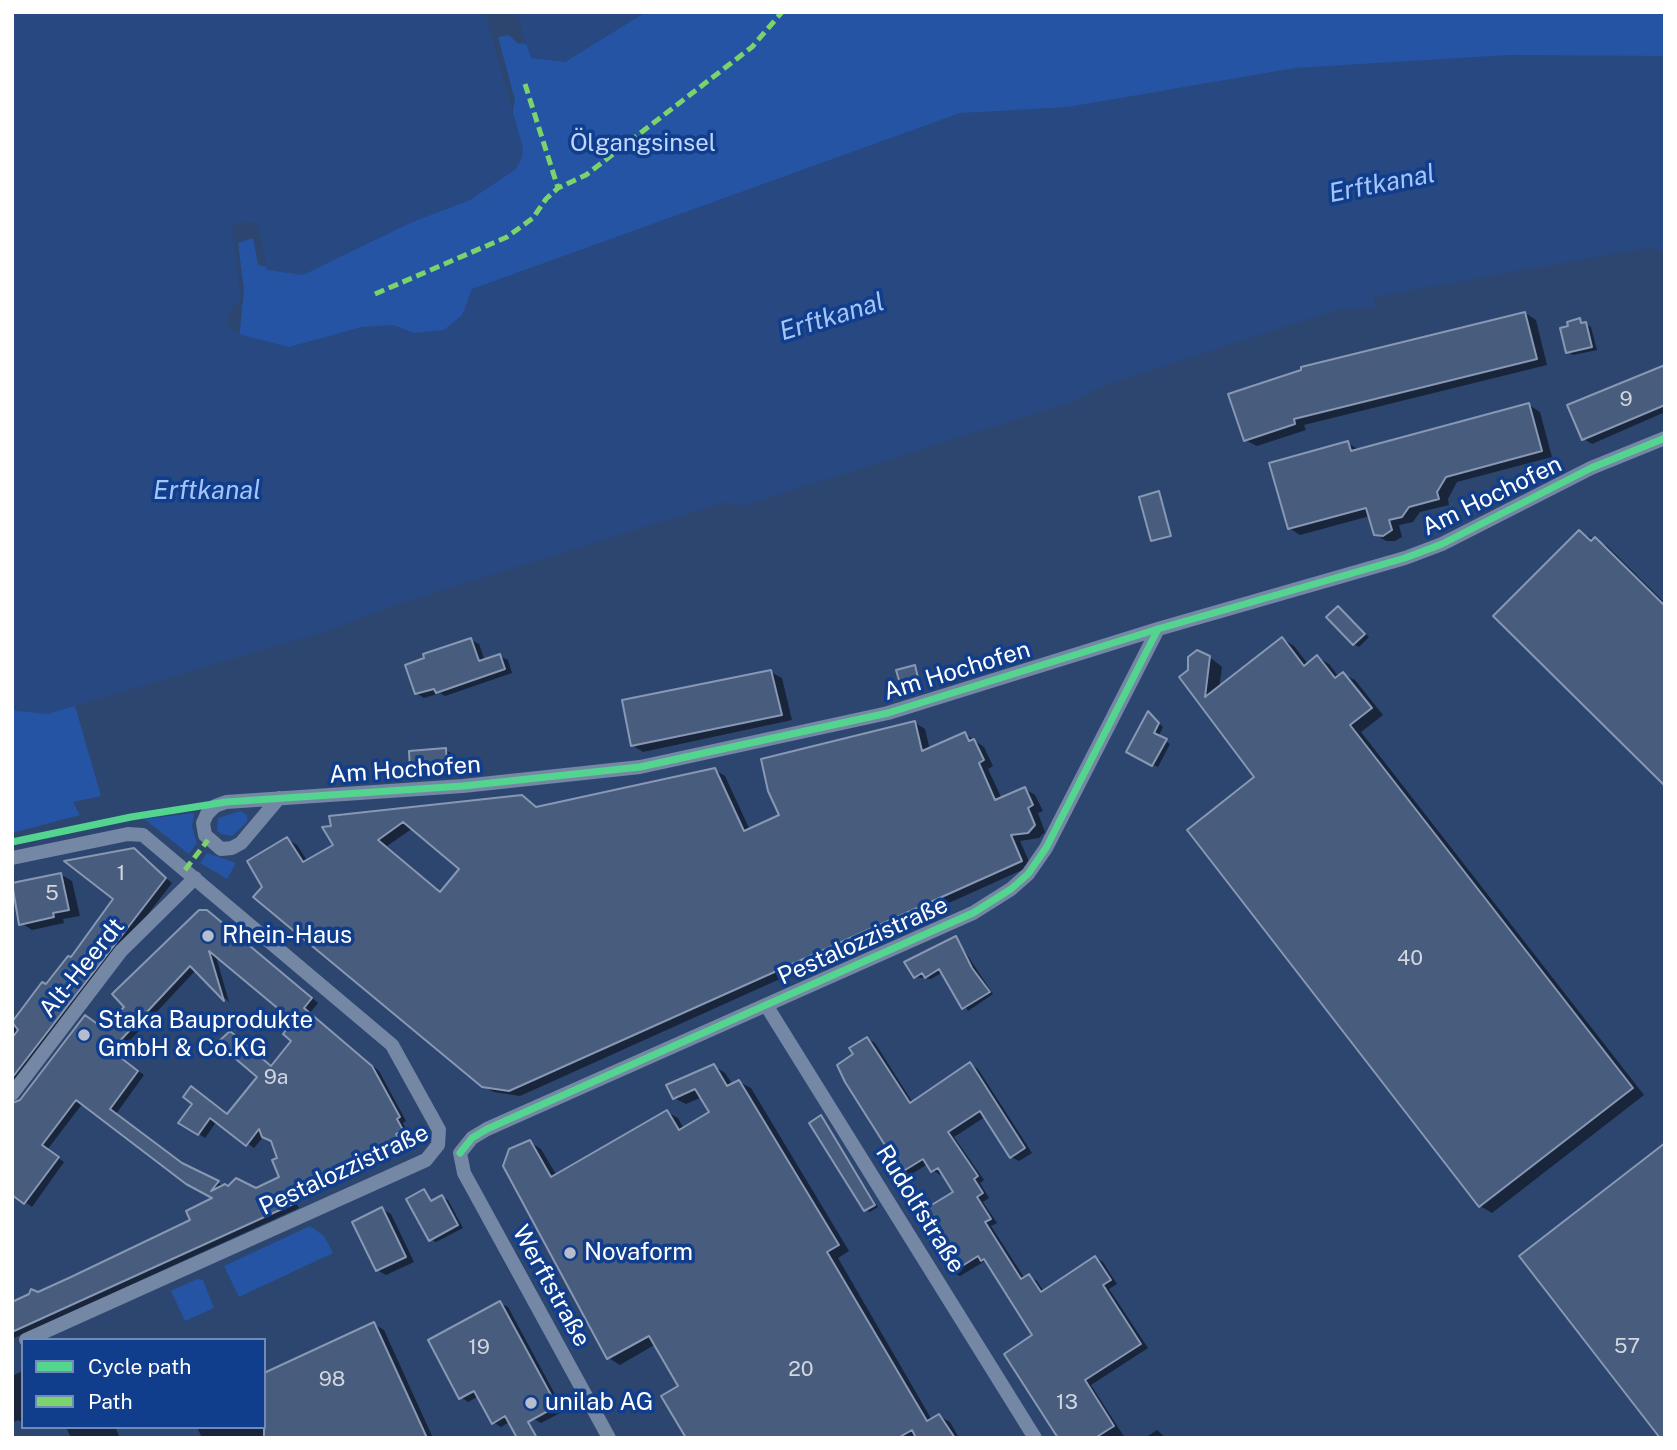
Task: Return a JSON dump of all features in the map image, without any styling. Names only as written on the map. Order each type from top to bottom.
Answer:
[{"type":"street","name":"Am Hochofen","points":[[279,798],[241,843],[232,848],[221,849],[205,835],[203,823],[215,806],[226,802],[279,798],[476,785],[640,767],[888,713],[1158,629],[1405,558],[1442,544],[1591,468],[1665,438]]},
{"type":"street","name":"Pestalozzistraße","points":[[32,1338],[426,1160],[438,1145],[460,1153],[472,1138],[487,1129],[973,913],[1012,890],[1028,874],[1046,848],[1158,629]]},
{"type":"street","points":[[12,858],[128,834],[143,835],[393,1045],[439,1130],[438,1145]]},
{"type":"street","name":"Alt-Heerdt","points":[[12,1094],[121,951],[195,878]]},
{"type":"street","name":"Rudolfstraße","points":[[766,1005],[1035,1438]]},
{"type":"street","name":"Werftstraße","points":[[460,1153],[464,1173],[609,1438]]},
{"type":"green space","name":"Ölgangsinsel","points":[[601,12],[1665,12],[1665,84],[494,331],[237,358],[244,290],[238,243],[253,238],[258,265],[274,268],[510,123],[515,100],[498,37],[509,35],[517,43],[539,46]]},
{"type":"green space","points":[[75,706],[101,796],[73,802],[80,815],[12,833],[12,708],[17,711]]},
{"type":"green space","points":[[241,811],[247,815],[247,822],[232,836],[221,834],[217,830],[218,818]]},
{"type":"green space","points":[[194,813],[192,827],[197,843],[189,854],[144,819]]},
{"type":"green space","points":[[207,853],[236,863],[227,879],[200,863]]},
{"type":"green space","points":[[310,1226],[324,1236],[333,1253],[239,1297],[224,1266]]},
{"type":"green space","points":[[197,1279],[203,1280],[214,1308],[185,1321],[171,1291]]},
{"type":"water","name":"Erftkanal","points":[[12,12],[485,12],[523,148],[522,158],[516,169],[470,200],[410,223],[303,275],[267,270],[259,228],[254,222],[236,223],[232,228],[241,299],[227,314],[227,326],[242,335],[289,347],[362,327],[393,325],[414,333],[444,330],[462,315],[472,289],[960,113],[1068,107],[1295,68],[1509,55],[1665,56],[1665,253],[1651,247],[1373,297],[1375,308],[1339,309],[1097,388],[1078,400],[742,506],[725,502],[392,606],[333,629],[48,714],[17,711],[12,708]]},
{"type":"water","points":[[516,12],[646,12],[565,62],[531,58]]},
{"type":"building","points":[[1525,312],[1537,359],[1294,419],[1295,424],[1244,441],[1228,394],[1301,370],[1301,367]]},
{"type":"building","points":[[1580,318],[1581,323],[1586,322],[1592,347],[1566,353],[1560,328],[1568,326],[1567,322]]},
{"type":"building","points":[[1665,365],[1665,405],[1582,440],[1567,405]]},
{"type":"building","points":[[1529,403],[1542,451],[1446,477],[1437,492],[1439,499],[1409,507],[1402,517],[1389,520],[1392,530],[1383,536],[1374,535],[1366,508],[1288,529],[1269,463],[1348,441],[1351,451]]},
{"type":"building","points":[[1159,491],[1171,536],[1151,541],[1139,497]]},
{"type":"building","points":[[1579,530],[1591,541],[1595,537],[1665,606],[1665,786],[1493,616]]},
{"type":"building","points":[[1338,606],[1365,634],[1353,645],[1326,617]]},
{"type":"building","points":[[1282,637],[1304,666],[1317,655],[1335,678],[1343,672],[1372,708],[1350,725],[1633,1088],[1479,1207],[1187,830],[1254,777],[1179,677],[1188,670],[1188,657],[1197,650],[1210,656],[1205,697]]},
{"type":"building","points":[[471,638],[479,661],[500,654],[505,669],[436,693],[434,689],[415,694],[405,665],[424,658],[423,654]]},
{"type":"building","points":[[915,665],[919,682],[901,687],[896,670]]},
{"type":"building","points":[[771,670],[782,715],[631,746],[622,700]]},
{"type":"building","points":[[1148,711],[1159,723],[1154,733],[1167,739],[1152,766],[1126,752]]},
{"type":"building","points":[[915,721],[922,751],[965,732],[969,741],[974,739],[984,760],[979,763],[995,800],[1025,787],[1033,805],[1028,808],[1035,825],[1028,833],[1011,835],[1022,861],[509,1091],[482,1087],[253,897],[262,887],[247,861],[287,837],[303,862],[333,845],[322,827],[331,826],[329,816],[522,795],[536,807],[715,768],[744,831],[779,815],[768,791],[761,759]],"holes":[[[403,822],[459,869],[440,892],[378,840]]]},
{"type":"building","points":[[446,748],[447,767],[410,770],[409,751]]},
{"type":"building","points":[[134,848],[166,878],[12,1078],[12,1038],[18,1030],[12,1022],[42,982],[46,984],[68,956],[71,957],[113,899],[64,861]]},
{"type":"building","points":[[61,873],[69,910],[53,913],[54,917],[19,925],[12,883]]},
{"type":"building","points":[[199,910],[207,910],[312,998],[304,1008],[372,1066],[400,1117],[397,1119],[403,1130],[396,1134],[399,1140],[288,1193],[293,1204],[12,1332],[12,1302],[29,1294],[31,1289],[38,1292],[190,1220],[186,1211],[212,1198],[186,1184],[76,1100],[42,1145],[59,1157],[24,1204],[12,1195],[12,1103],[20,1100],[85,1015],[103,1028],[124,1007],[112,994]],"holes":[[[209,951],[293,1021],[283,1034],[291,1041],[271,1066],[230,1031],[217,1043],[257,1077],[227,1114],[191,1086],[183,1097],[192,1104],[178,1123],[198,1135],[210,1118],[246,1146],[259,1129],[262,1137],[271,1141],[277,1158],[272,1160],[279,1177],[256,1188],[236,1178],[228,1186],[225,1184],[211,1191],[219,1181],[182,1163],[110,1109],[138,1071],[116,1054],[121,1047],[117,1044],[190,966],[224,1001]]]},
{"type":"building","points":[[956,936],[972,968],[990,992],[962,1009],[939,969],[925,978],[922,973],[914,978],[904,962]]},
{"type":"building","points":[[867,1037],[910,1103],[970,1062],[1025,1148],[1010,1158],[980,1111],[948,1132],[978,1176],[974,1179],[983,1193],[977,1197],[991,1219],[985,1222],[1021,1279],[1029,1274],[1041,1292],[1095,1256],[1111,1280],[1103,1285],[1141,1344],[1085,1380],[1114,1426],[1095,1438],[1058,1438],[1004,1354],[1032,1335],[984,1259],[981,1261],[978,1256],[951,1273],[915,1215],[953,1192],[938,1168],[931,1172],[923,1159],[902,1172],[845,1082],[837,1065],[853,1054],[849,1048]]},
{"type":"building","points":[[714,1064],[727,1086],[739,1080],[839,1245],[827,1252],[927,1421],[939,1414],[955,1438],[916,1438],[912,1430],[898,1438],[686,1438],[661,1396],[678,1386],[649,1336],[607,1359],[503,1166],[509,1149],[530,1140],[551,1177],[667,1110],[679,1130],[709,1112],[695,1089],[673,1099],[666,1085]]},
{"type":"building","points":[[821,1115],[875,1205],[864,1211],[809,1123]]},
{"type":"building","points":[[1665,1143],[1665,1438],[1660,1438],[1519,1256]]},
{"type":"building","points":[[424,1189],[431,1201],[442,1195],[458,1225],[429,1241],[406,1199]]},
{"type":"building","points":[[382,1207],[406,1257],[376,1271],[352,1222]]},
{"type":"building","points":[[500,1301],[557,1406],[528,1422],[537,1438],[517,1438],[505,1416],[492,1424],[474,1391],[459,1399],[428,1340]]},
{"type":"building","points":[[374,1322],[427,1438],[264,1438],[266,1372]]},
{"type":"marked path","points":[[375,294],[507,237],[533,218],[546,199],[558,188],[586,175],[752,47],[782,12]]},
{"type":"marked path","points":[[525,84],[558,188]]},
{"type":"marked path","points":[[185,870],[208,840]]},
{"type":"cycle path","points":[[12,842],[131,817],[226,802],[463,786],[640,767],[888,713],[1158,629],[1405,558],[1442,544],[1591,468],[1665,438]]},
{"type":"cycle path","points":[[460,1153],[472,1138],[487,1129],[973,913],[1011,889],[1028,874],[1046,848],[1158,629]]},
{"type":"place","name":"Rhein-Haus","points":[[208,936]]},
{"type":"place","name":"Staka Bauprodukte GmbH & Co.KG","points":[[84,1035]]},
{"type":"place","name":"Novaform","points":[[570,1253]]},
{"type":"place","name":"unilab AG","points":[[531,1403]]}]
